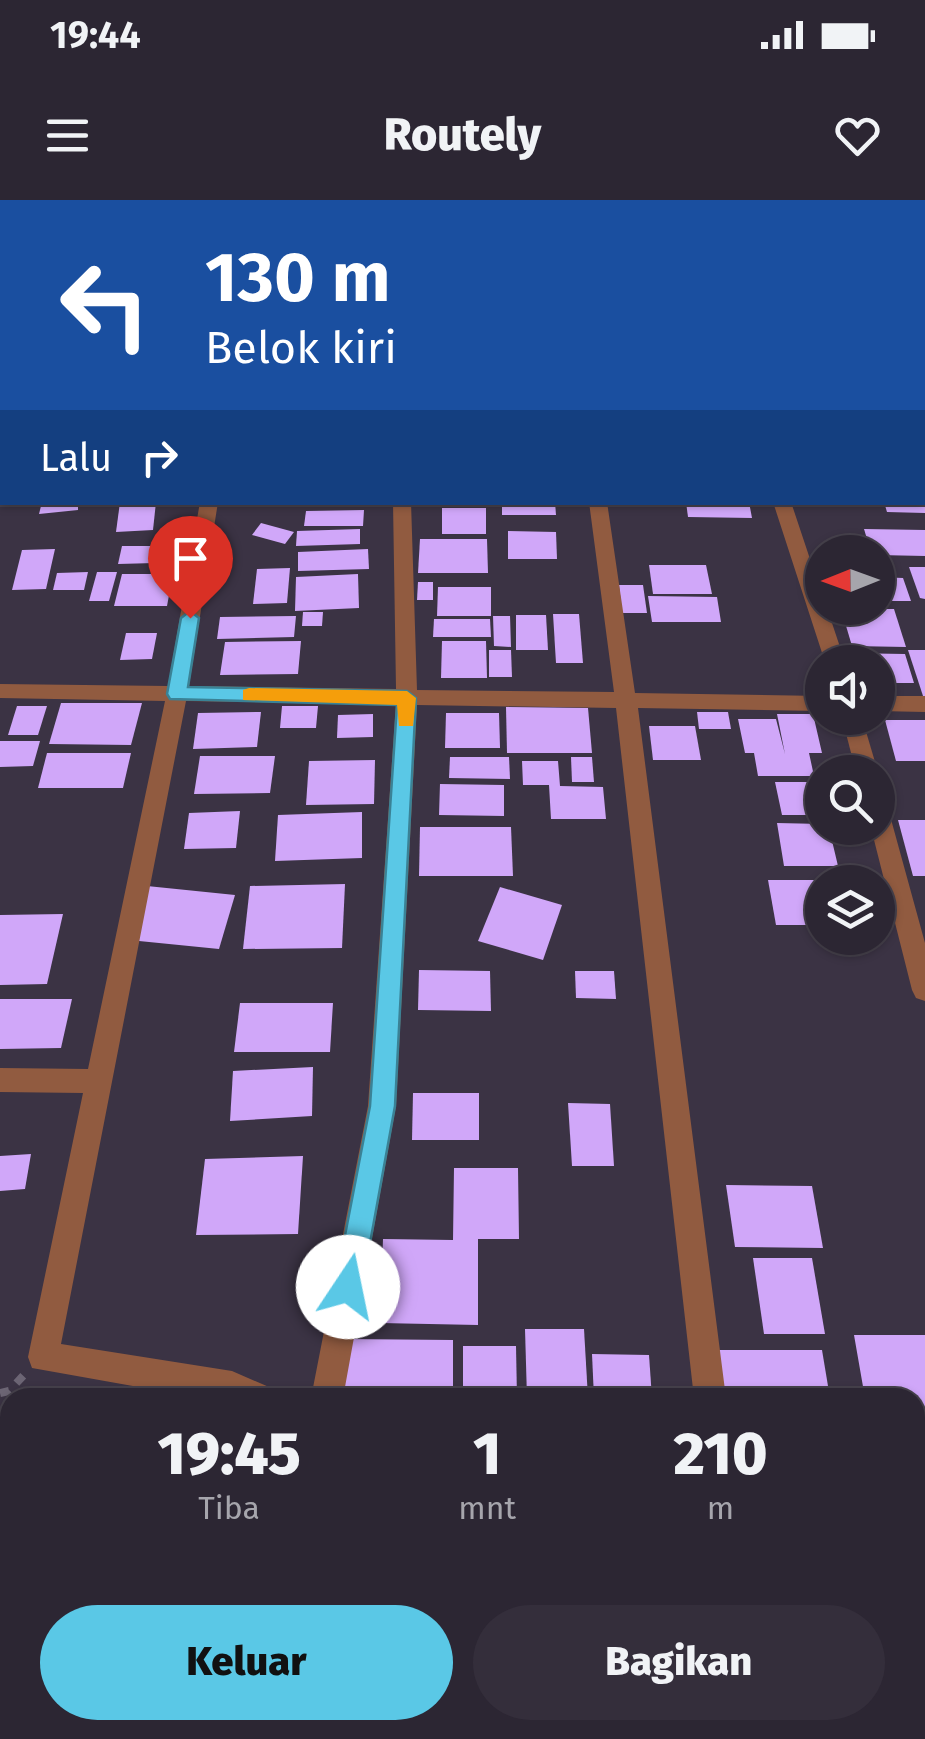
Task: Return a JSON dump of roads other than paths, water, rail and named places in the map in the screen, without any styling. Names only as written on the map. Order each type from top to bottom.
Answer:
[{"type":"street","points":[[209,505],[177,694],[42,1357],[234,1388]]},
{"type":"street","points":[[330,1388],[382,1106],[407,698],[402,505]]},
{"type":"street","points":[[598,505],[626,700],[709,1388]]},
{"type":"street","points":[[783,505],[829,645]]},
{"type":"street","points":[[0,692],[805,704]]},
{"type":"street","points":[[895,704],[925,704]]},
{"type":"street","points":[[887,845],[925,990]]},
{"type":"street","points":[[0,1080],[98,1081]]}]
